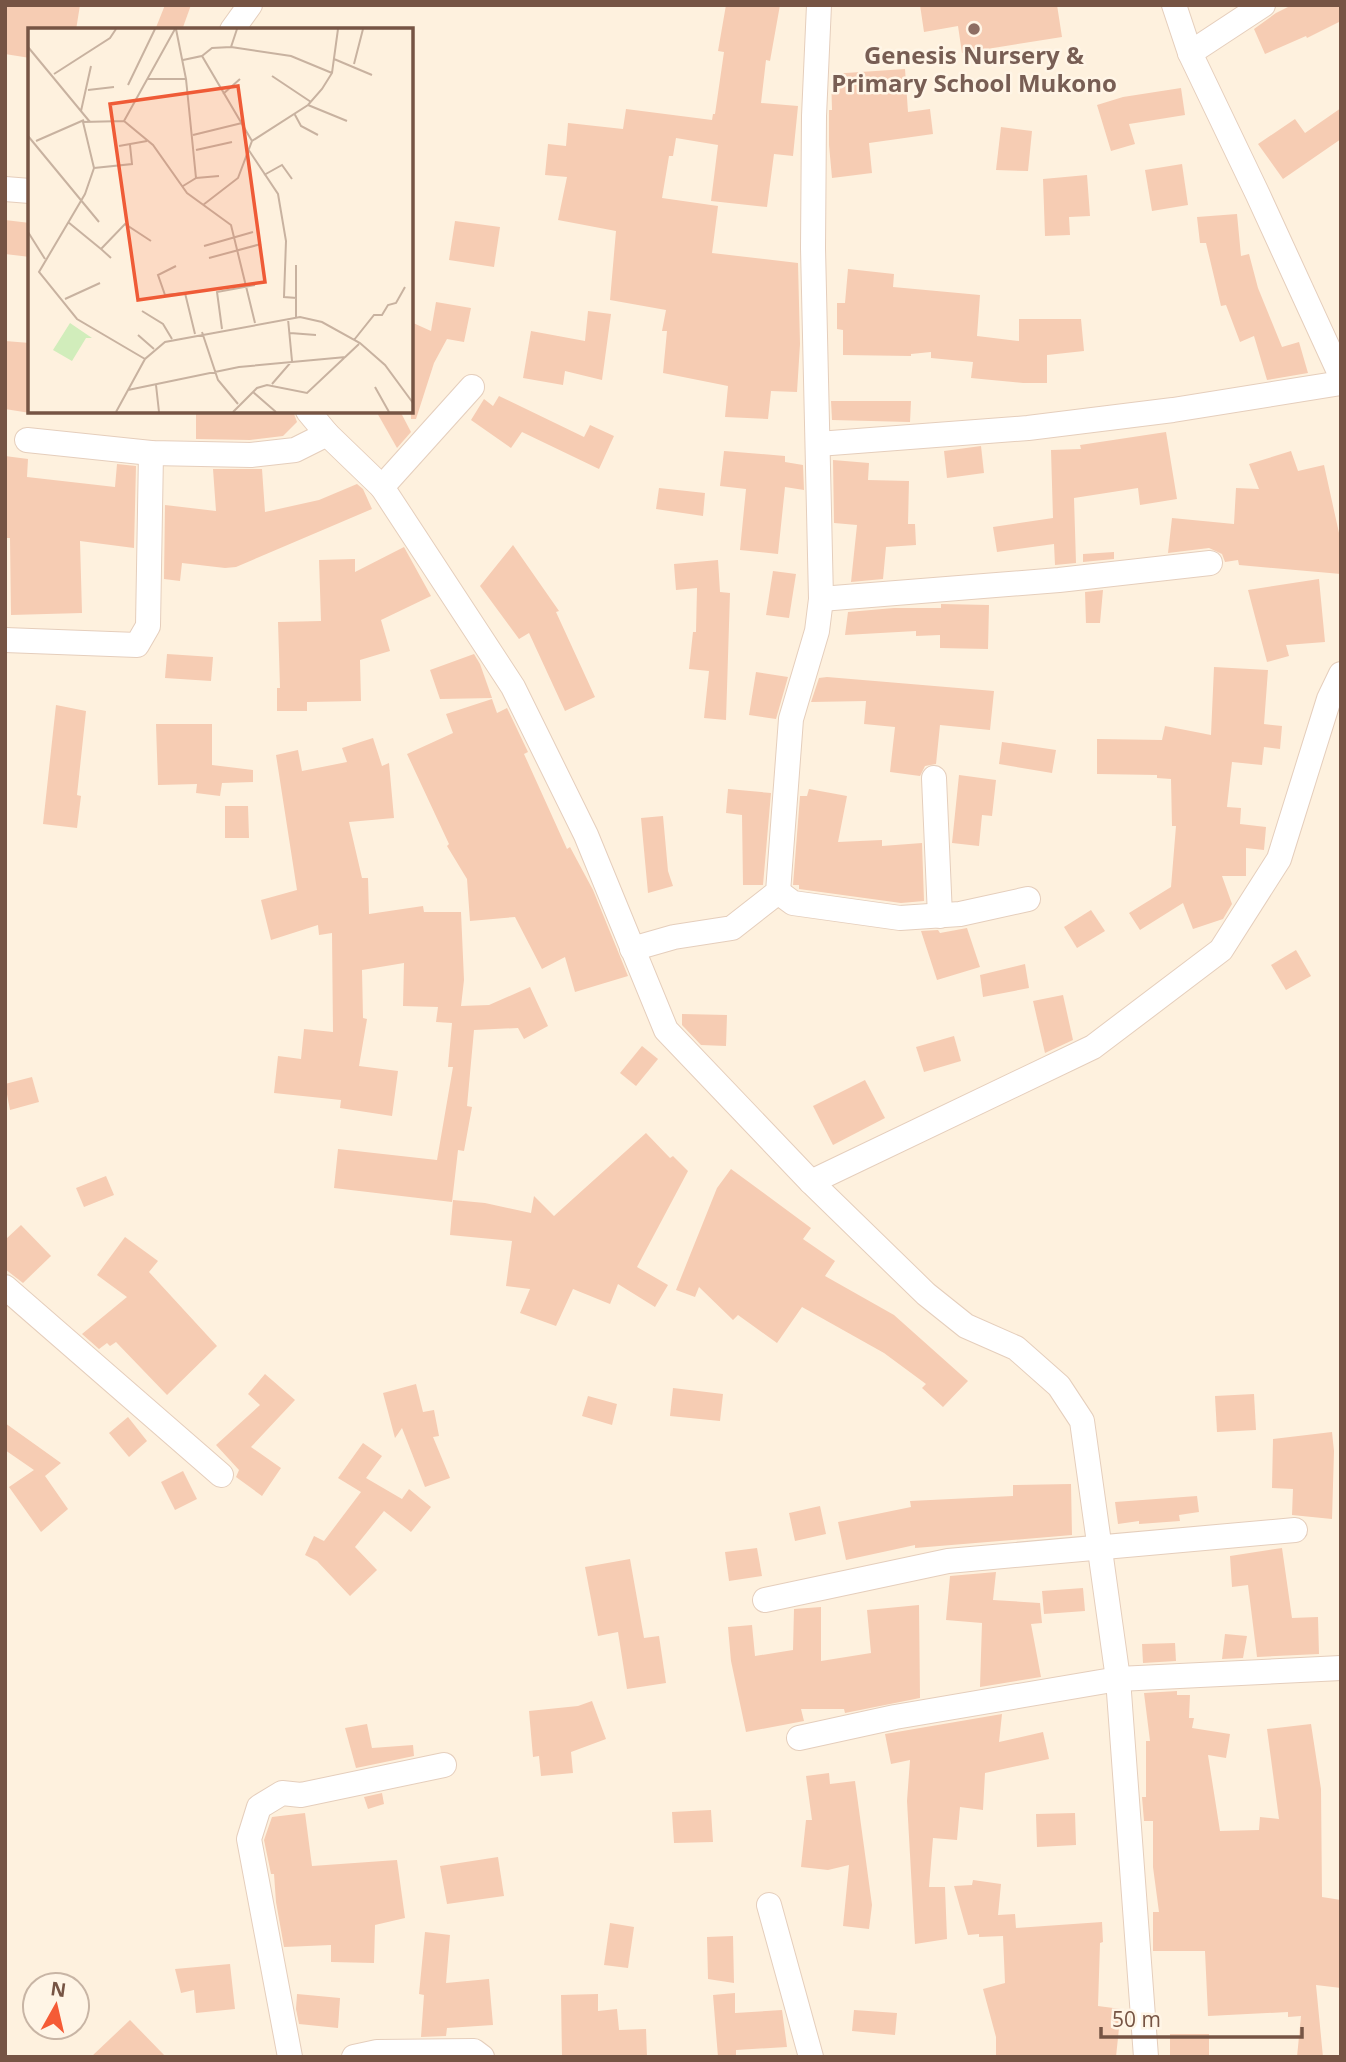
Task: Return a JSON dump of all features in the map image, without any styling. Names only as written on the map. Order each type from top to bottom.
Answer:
[{"type":"street","points":[[233,28],[250,5]]},
{"type":"street","points":[[632,949],[674,937],[732,928],[778,892],[792,719],[817,631],[821,599],[813,235],[814,116],[819,5]]},
{"type":"street","points":[[1174,5],[1190,53],[1341,376]]},
{"type":"street","points":[[1190,53],[1263,5]]},
{"type":"street","points":[[5,189],[28,191]]},
{"type":"street","points":[[818,444],[1028,428],[1173,410],[1341,383]]},
{"type":"street","points":[[382,487],[472,387]]},
{"type":"street","points":[[310,413],[327,434],[382,487],[513,687],[586,835],[666,1030],[811,1182],[926,1294],[966,1326],[1016,1348],[1059,1385],[1082,1421],[1118,1679],[1146,2057]]},
{"type":"street","points":[[27,440],[150,453],[251,455],[295,450],[327,434]]},
{"type":"street","points":[[5,639],[137,645],[148,626],[150,453]]},
{"type":"street","points":[[821,599],[1059,580],[1210,564]]},
{"type":"street","points":[[811,1182],[1093,1047],[1221,950],[1279,859],[1329,699],[1341,674]]},
{"type":"street","points":[[934,778],[940,916]]},
{"type":"street","points":[[778,892],[793,903],[900,918],[960,914],[1028,899]]},
{"type":"street","points":[[5,1287],[221,1475]]},
{"type":"street","points":[[765,1600],[948,1561],[1295,1530]]},
{"type":"street","points":[[799,1738],[895,1717],[1118,1679],[1341,1668]]},
{"type":"street","points":[[290,2057],[249,1839],[258,1807],[282,1793],[301,1796],[444,1765]]},
{"type":"street","points":[[769,1905],[811,2057]]},
{"type":"street","points":[[355,2057],[377,2052],[474,2051],[482,2057]]},
{"type":"building","points":[[5,5],[80,5],[76,28],[28,28],[28,58],[5,54]]},
{"type":"building","points":[[165,5],[191,5],[183,28],[156,28]]},
{"type":"building","points":[[726,5],[780,5],[770,61],[766,60],[761,103],[798,106],[793,156],[774,154],[767,207],[711,201],[718,145],[676,138],[673,156],[669,156],[662,198],[718,206],[712,253],[798,263],[800,344],[797,392],[771,391],[768,419],[725,417],[728,386],[663,373],[667,331],[662,331],[666,310],[610,300],[616,231],[558,220],[567,177],[545,175],[548,144],[566,146],[568,123],[623,129],[626,109],[712,120],[724,52],[718,51]]},
{"type":"building","points":[[920,5],[1057,5],[1062,37],[962,53],[958,26],[924,32]]},
{"type":"building","points":[[1292,5],[1341,5],[1341,21],[1265,54],[1254,29]]},
{"type":"building","points":[[905,69],[908,112],[930,109],[933,134],[869,143],[872,173],[832,178],[829,145],[831,74]]},
{"type":"building","points":[[1181,88],[1185,115],[1129,124],[1135,144],[1111,151],[1097,105],[1123,97]]},
{"type":"building","points":[[1341,108],[1341,139],[1283,179],[1258,144],[1295,119],[1305,133]]},
{"type":"building","points":[[1001,127],[1032,131],[1028,171],[996,170]]},
{"type":"building","points":[[1182,164],[1188,205],[1152,211],[1145,170]]},
{"type":"building","points":[[1087,175],[1090,216],[1069,217],[1070,235],[1045,236],[1043,179]]},
{"type":"building","points":[[1237,214],[1241,256],[1249,254],[1258,288],[1282,347],[1299,342],[1308,373],[1267,380],[1254,336],[1240,342],[1226,305],[1221,306],[1206,243],[1200,243],[1197,217]]},
{"type":"building","points":[[5,220],[28,223],[28,257],[5,254]]},
{"type":"building","points":[[455,221],[500,227],[494,267],[449,260]]},
{"type":"building","points":[[848,269],[894,274],[893,287],[980,295],[977,336],[1019,341],[1019,319],[1081,319],[1084,351],[1047,355],[1047,383],[971,378],[973,362],[931,358],[931,352],[911,356],[843,355],[843,330],[837,329],[837,303],[845,303]]},
{"type":"building","points":[[436,302],[471,308],[464,342],[447,339],[434,363],[416,419],[411,419],[413,323],[431,331]]},
{"type":"building","points":[[588,311],[611,314],[602,380],[565,371],[563,385],[523,378],[531,331],[585,341]]},
{"type":"building","points":[[5,341],[28,343],[28,413],[5,409]]},
{"type":"building","points":[[499,396],[584,437],[590,425],[614,436],[599,469],[522,432],[511,448],[471,420],[484,399],[493,406]]},
{"type":"building","points":[[831,401],[911,401],[910,422],[832,420]]},
{"type":"building","points":[[196,413],[294,413],[297,422],[283,436],[250,440],[196,439]]},
{"type":"building","points":[[377,413],[401,413],[411,432],[397,448]]},
{"type":"building","points":[[1166,432],[1177,499],[1140,505],[1138,488],[1074,498],[1076,563],[1055,565],[1054,544],[997,552],[993,527],[1053,518],[1051,450],[1081,449],[1080,445]]},
{"type":"building","points":[[981,446],[984,473],[947,478],[944,451]]},
{"type":"building","points":[[724,451],[785,456],[785,462],[803,465],[804,490],[785,487],[778,554],[740,550],[746,489],[720,486]]},
{"type":"building","points":[[1291,451],[1298,471],[1324,465],[1341,542],[1341,574],[1239,565],[1238,560],[1225,562],[1222,554],[1209,548],[1168,553],[1172,518],[1234,524],[1236,488],[1259,489],[1249,464]]},
{"type":"building","points":[[5,456],[28,459],[27,477],[115,487],[117,464],[136,466],[134,548],[80,541],[82,613],[11,615],[10,538],[5,538]]},
{"type":"building","points":[[833,460],[869,463],[868,480],[909,481],[908,524],[915,524],[916,545],[886,547],[883,579],[851,582],[857,525],[834,523]]},
{"type":"building","points":[[213,469],[262,469],[265,512],[319,500],[357,484],[363,489],[372,509],[236,567],[182,563],[180,581],[164,579],[165,505],[216,511]]},
{"type":"building","points":[[659,488],[705,493],[703,516],[656,509]]},
{"type":"building","points":[[513,545],[559,611],[556,612],[595,697],[565,711],[529,633],[519,639],[480,586]]},
{"type":"building","points":[[404,547],[431,596],[381,620],[390,651],[360,660],[361,701],[307,702],[307,711],[277,711],[277,688],[280,688],[278,622],[321,621],[319,560],[355,559],[355,572]]},
{"type":"building","points":[[1114,552],[1114,559],[1083,562],[1083,554]]},
{"type":"building","points":[[718,560],[720,592],[730,593],[726,720],[704,718],[709,671],[689,669],[693,632],[696,632],[697,588],[676,590],[674,564]]},
{"type":"building","points":[[773,571],[796,574],[789,618],[766,615]]},
{"type":"building","points":[[1319,579],[1325,642],[1286,645],[1289,656],[1267,662],[1248,590]]},
{"type":"building","points":[[1103,590],[1100,623],[1086,623],[1085,592]]},
{"type":"building","points":[[941,604],[989,605],[988,649],[940,648],[940,635],[916,636],[916,631],[845,635],[848,612],[941,608]]},
{"type":"building","points":[[167,654],[213,657],[211,681],[165,678]]},
{"type":"building","points":[[474,654],[492,698],[440,699],[430,670]]},
{"type":"building","points":[[1214,667],[1268,670],[1264,724],[1282,726],[1280,749],[1264,747],[1262,765],[1232,762],[1227,807],[1241,808],[1240,824],[1266,827],[1264,850],[1246,848],[1246,876],[1222,876],[1232,904],[1223,919],[1193,929],[1183,903],[1140,930],[1129,913],[1171,887],[1176,826],[1172,826],[1171,779],[1157,778],[1157,775],[1097,774],[1097,739],[1162,740],[1165,726],[1211,735]]},
{"type":"building","points":[[756,672],[788,677],[776,719],[749,715]]},
{"type":"building","points":[[819,678],[994,691],[990,730],[940,725],[936,764],[925,766],[920,776],[890,772],[895,727],[864,724],[866,701],[811,702]]},
{"type":"building","points":[[492,699],[497,713],[507,708],[528,752],[524,754],[567,849],[570,847],[593,890],[628,976],[575,992],[565,957],[542,969],[515,917],[470,921],[467,879],[447,846],[449,844],[407,754],[453,733],[446,714]]},
{"type":"building","points":[[56,705],[86,711],[77,795],[81,796],[77,828],[43,824]]},
{"type":"building","points":[[156,724],[212,724],[212,765],[253,770],[253,782],[222,783],[220,796],[196,793],[197,784],[158,785]]},
{"type":"building","points":[[373,738],[382,766],[389,763],[394,818],[349,822],[362,878],[368,878],[369,914],[423,906],[424,912],[461,912],[464,980],[461,1006],[489,1005],[530,987],[548,1026],[524,1039],[518,1028],[474,1030],[467,1106],[472,1107],[464,1151],[458,1150],[452,1202],[334,1188],[338,1149],[437,1160],[453,1067],[448,1067],[452,1023],[436,1022],[438,1007],[403,1006],[404,963],[362,970],[363,1018],[367,1019],[359,1066],[398,1071],[392,1116],[340,1108],[341,1100],[274,1093],[278,1056],[301,1059],[304,1029],[333,1032],[332,933],[319,935],[318,925],[271,940],[261,900],[297,890],[276,755],[298,750],[302,771],[347,762],[342,748]]},
{"type":"building","points":[[1002,742],[1056,750],[1052,773],[999,764]]},
{"type":"building","points":[[959,775],[996,780],[992,816],[982,815],[979,846],[952,843]]},
{"type":"building","points":[[728,789],[771,793],[763,885],[743,885],[742,815],[726,813]]},
{"type":"building","points":[[809,789],[847,796],[838,842],[882,840],[882,846],[922,843],[924,901],[901,903],[799,889],[799,885],[793,885],[800,796],[807,796]]},
{"type":"building","points":[[225,806],[248,806],[249,838],[225,838]]},
{"type":"building","points":[[663,816],[668,871],[673,886],[648,893],[641,818]]},
{"type":"building","points":[[1091,910],[1105,931],[1077,948],[1064,927]]},
{"type":"building","points":[[967,928],[980,967],[937,980],[921,931],[938,930],[940,933]]},
{"type":"building","points":[[1296,950],[1311,976],[1286,990],[1271,965]]},
{"type":"building","points":[[1025,964],[1029,988],[983,997],[980,975]]},
{"type":"building","points":[[1063,995],[1073,1040],[1045,1053],[1033,1001]]},
{"type":"building","points":[[682,1014],[727,1015],[726,1046],[701,1045],[682,1025]]},
{"type":"building","points":[[954,1036],[961,1061],[924,1072],[916,1047]]},
{"type":"building","points":[[642,1046],[658,1059],[636,1086],[620,1073]]},
{"type":"building","points":[[32,1077],[39,1102],[10,1110],[5,1084]]},
{"type":"building","points":[[865,1080],[885,1118],[833,1145],[813,1106]]},
{"type":"building","points":[[646,1133],[670,1158],[673,1156],[688,1171],[637,1267],[668,1285],[655,1307],[618,1284],[610,1304],[573,1289],[556,1326],[520,1313],[530,1289],[506,1286],[512,1241],[450,1235],[453,1200],[485,1203],[531,1213],[534,1196],[554,1216]]},
{"type":"building","points":[[731,1169],[811,1228],[803,1239],[835,1261],[825,1276],[894,1315],[968,1381],[943,1407],[922,1388],[926,1384],[884,1353],[802,1307],[777,1343],[738,1315],[733,1320],[699,1287],[695,1297],[676,1290],[717,1188]]},
{"type":"building","points":[[106,1176],[114,1195],[84,1207],[76,1188]]},
{"type":"building","points":[[21,1225],[51,1256],[23,1283],[5,1269],[5,1240]]},
{"type":"building","points":[[125,1237],[158,1261],[149,1272],[217,1346],[167,1395],[116,1342],[110,1346],[107,1343],[99,1349],[82,1334],[127,1297],[97,1275]]},
{"type":"building","points":[[265,1374],[295,1400],[251,1447],[281,1468],[262,1496],[236,1477],[239,1470],[216,1445],[260,1405],[248,1394]]},
{"type":"building","points":[[416,1384],[423,1412],[434,1410],[439,1436],[433,1437],[450,1478],[425,1487],[402,1428],[395,1438],[383,1393]]},
{"type":"building","points":[[673,1388],[723,1394],[720,1421],[670,1416]]},
{"type":"building","points":[[1254,1394],[1256,1430],[1217,1432],[1215,1396]]},
{"type":"building","points":[[588,1396],[617,1404],[612,1425],[582,1416]]},
{"type":"building","points":[[128,1417],[147,1441],[129,1457],[109,1433]]},
{"type":"building","points":[[5,1423],[61,1463],[45,1476],[68,1509],[41,1532],[9,1487],[34,1470],[5,1450]]},
{"type":"building","points":[[1332,1432],[1332,1519],[1292,1515],[1293,1489],[1272,1488],[1273,1439]]},
{"type":"building","points":[[363,1443],[382,1456],[366,1478],[402,1499],[409,1489],[431,1507],[411,1532],[384,1511],[355,1547],[377,1570],[350,1596],[317,1561],[305,1555],[314,1536],[324,1541],[361,1492],[338,1478]]},
{"type":"building","points":[[183,1471],[197,1499],[175,1510],[161,1482]]},
{"type":"building","points":[[1071,1484],[1072,1535],[915,1548],[915,1545],[846,1560],[838,1522],[911,1507],[910,1501],[1013,1496],[1013,1485]]},
{"type":"building","points":[[1197,1496],[1199,1512],[1179,1515],[1180,1521],[1118,1524],[1115,1502]]},
{"type":"building","points":[[820,1506],[826,1534],[795,1541],[789,1513]]},
{"type":"building","points":[[757,1548],[762,1576],[729,1581],[725,1552]]},
{"type":"building","points":[[1282,1548],[1292,1618],[1318,1617],[1319,1654],[1257,1657],[1248,1585],[1232,1587],[1230,1556]]},
{"type":"building","points":[[630,1559],[644,1638],[659,1636],[666,1683],[627,1689],[618,1632],[598,1636],[585,1567]]},
{"type":"building","points":[[996,1572],[993,1600],[1040,1603],[1042,1623],[1031,1624],[1041,1677],[980,1687],[982,1623],[946,1620],[950,1576]]},
{"type":"building","points":[[1083,1588],[1085,1611],[1044,1614],[1042,1591]]},
{"type":"building","points":[[919,1605],[920,1698],[845,1713],[844,1709],[801,1709],[804,1721],[746,1732],[731,1661],[728,1627],[752,1625],[755,1656],[793,1650],[794,1609],[821,1607],[821,1661],[871,1653],[867,1610]]},
{"type":"building","points":[[1225,1634],[1247,1636],[1243,1658],[1222,1659]]},
{"type":"building","points":[[1175,1643],[1176,1661],[1143,1663],[1142,1644]]},
{"type":"building","points":[[1177,1691],[1177,1695],[1190,1695],[1189,1718],[1194,1718],[1192,1728],[1230,1734],[1226,1758],[1208,1755],[1220,1831],[1259,1830],[1260,1817],[1279,1819],[1267,1729],[1311,1724],[1321,1789],[1322,1897],[1341,1900],[1341,1988],[1316,1985],[1323,2057],[1297,2057],[1301,2016],[1288,2017],[1288,2012],[1208,2016],[1205,1951],[1153,1951],[1153,1912],[1159,1912],[1153,1867],[1153,1821],[1144,1821],[1142,1797],[1146,1797],[1146,1741],[1150,1741],[1144,1693]]},
{"type":"building","points":[[592,1701],[606,1739],[571,1752],[573,1773],[541,1776],[539,1756],[533,1757],[529,1711],[578,1706]]},
{"type":"building","points":[[1002,1714],[999,1742],[1043,1732],[1049,1759],[985,1773],[983,1810],[960,1807],[957,1840],[933,1838],[929,1887],[945,1887],[947,1939],[915,1944],[907,1801],[910,1760],[891,1764],[885,1734]]},
{"type":"building","points":[[367,1724],[372,1748],[413,1745],[414,1756],[356,1768],[345,1728]]},
{"type":"building","points":[[829,1773],[830,1784],[855,1781],[872,1905],[869,1929],[843,1926],[849,1865],[828,1870],[801,1867],[806,1820],[812,1820],[806,1776]]},
{"type":"building","points":[[382,1793],[384,1804],[368,1809],[364,1797]]},
{"type":"building","points":[[711,1810],[713,1842],[674,1843],[672,1812]]},
{"type":"building","points":[[305,1813],[312,1866],[397,1860],[405,1918],[375,1925],[374,1963],[331,1962],[331,1945],[284,1947],[274,1874],[271,1874],[264,1840],[272,1817]]},
{"type":"building","points":[[1075,1813],[1076,1845],[1037,1847],[1036,1814]]},
{"type":"building","points":[[498,1857],[504,1896],[447,1904],[440,1866]]},
{"type":"building","points":[[973,1880],[1001,1884],[998,1915],[1015,1914],[1016,1928],[1102,1922],[1098,2006],[1121,2009],[1116,2057],[996,2057],[996,2037],[983,1989],[1005,1983],[1003,1936],[968,1935],[954,1886],[972,1885]]},
{"type":"building","points":[[610,1923],[634,1927],[628,1968],[604,1965]]},
{"type":"building","points":[[425,1932],[450,1935],[446,1983],[489,1979],[493,2025],[447,2028],[446,2036],[421,2037],[424,1995],[419,1994]]},
{"type":"building","points":[[733,1936],[734,1983],[708,1979],[707,1937]]},
{"type":"building","points":[[230,1964],[235,2009],[196,2013],[194,1990],[181,1993],[175,1969]]},
{"type":"building","points":[[735,1993],[735,2013],[782,2010],[787,2047],[736,2050],[736,2057],[718,2057],[713,1995]]},
{"type":"building","points":[[297,1994],[340,1998],[338,2028],[299,2024]]},
{"type":"building","points":[[598,1994],[598,2011],[617,2009],[619,2030],[646,2029],[647,2057],[562,2057],[561,1995]]},
{"type":"building","points":[[854,2010],[897,2013],[895,2035],[852,2031]]},
{"type":"building","points":[[130,2020],[166,2057],[91,2057]]},
{"type":"building","points":[[1170,2034],[1209,2034],[1209,2057],[1170,2057]]},
{"type":"place","name":"Genesis Nursery & Primary School Mukono","points":[[974,29]]}]
